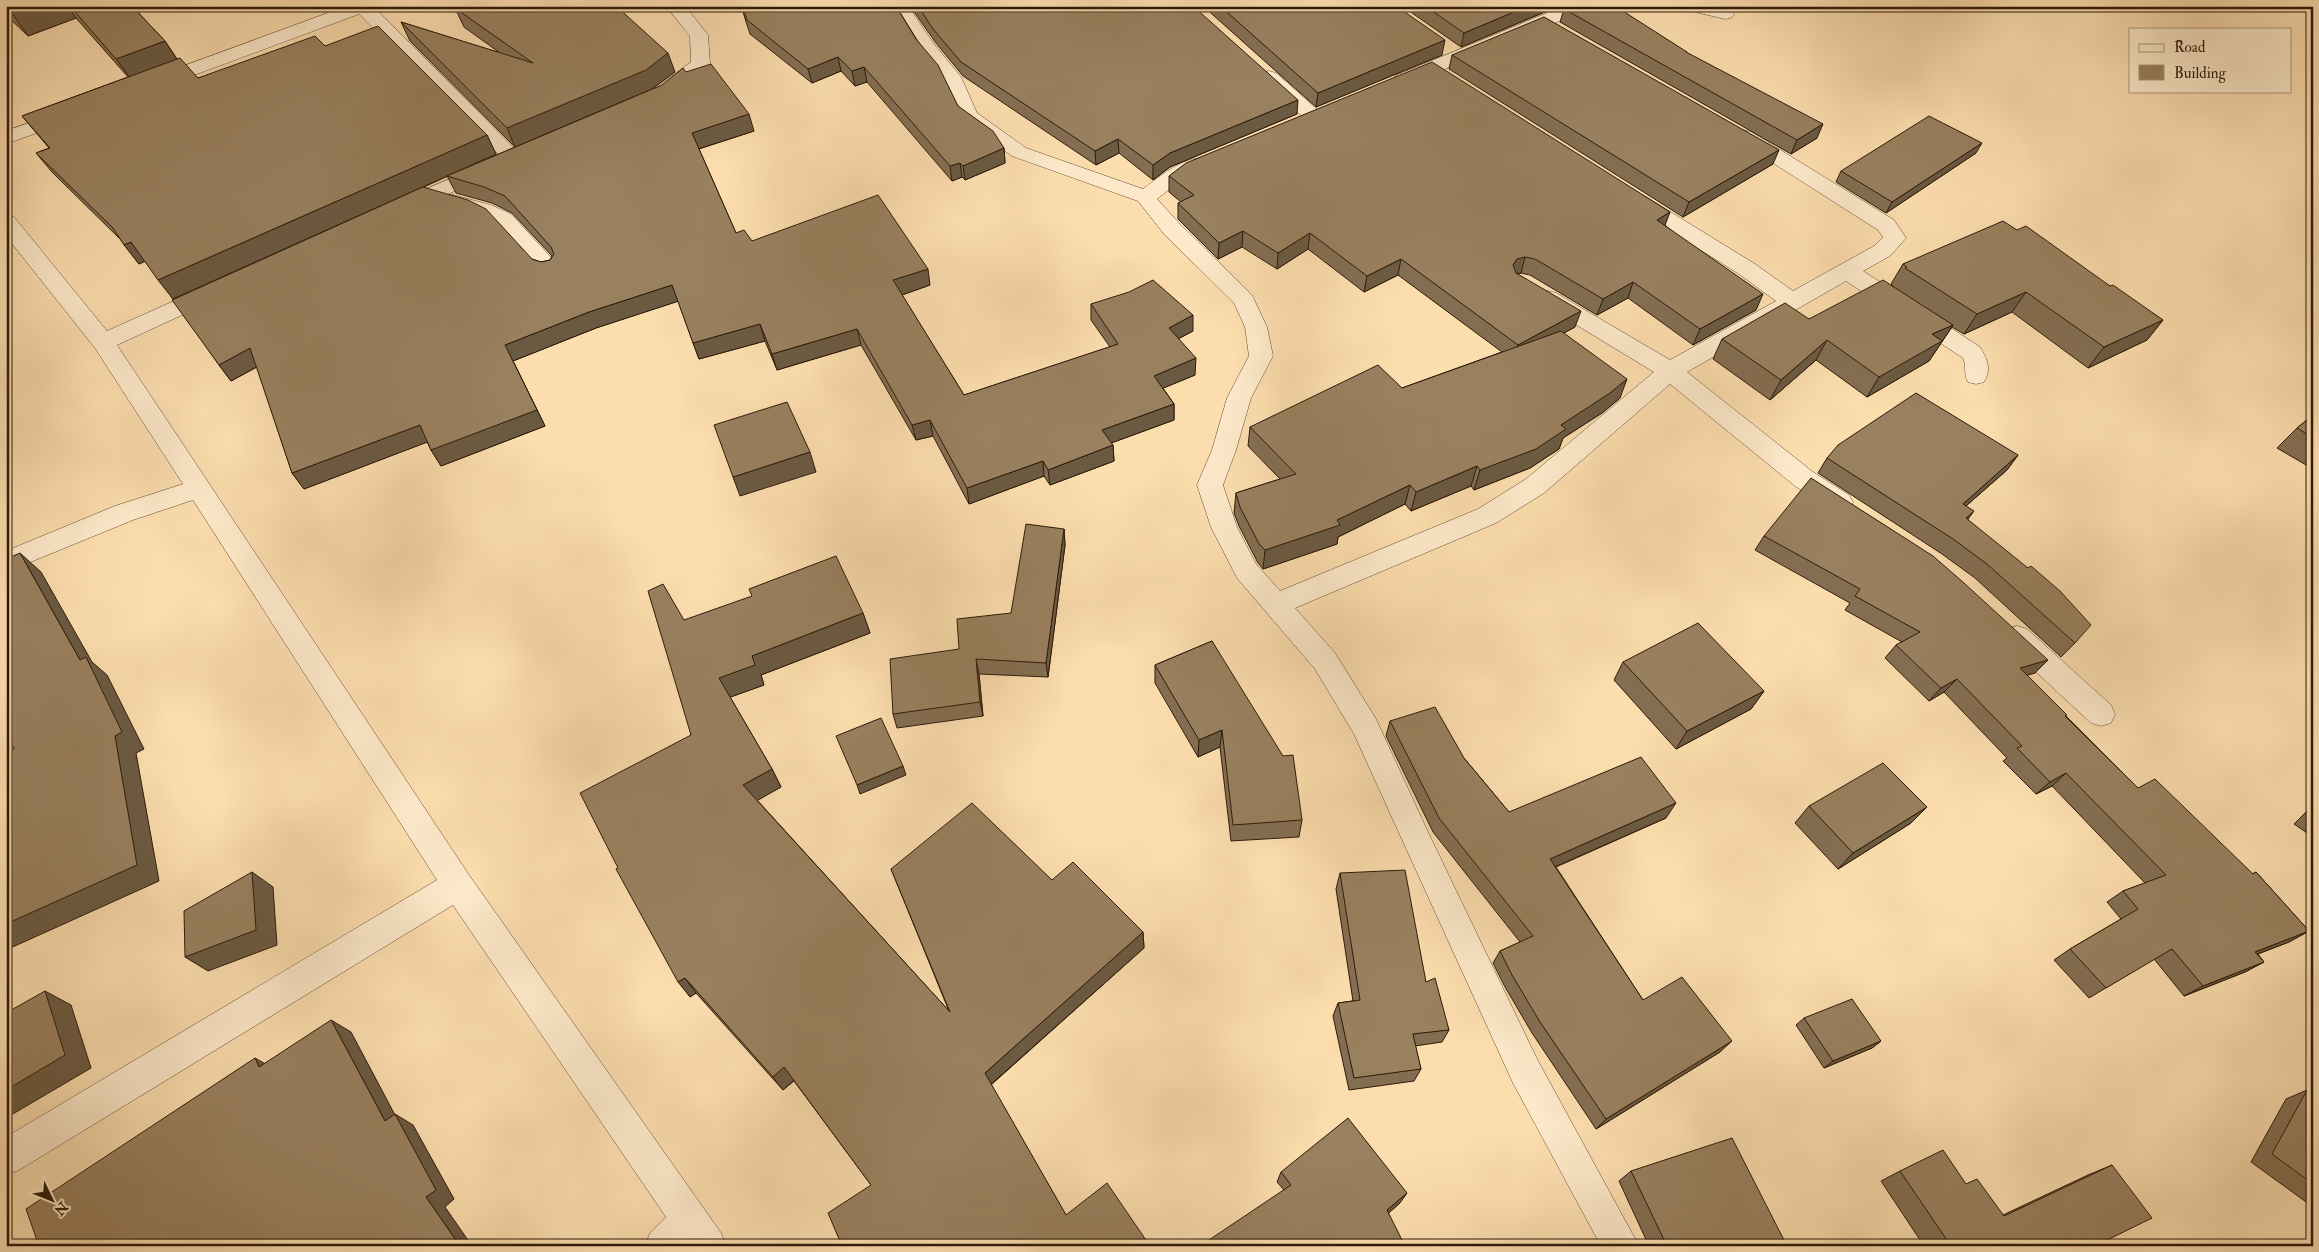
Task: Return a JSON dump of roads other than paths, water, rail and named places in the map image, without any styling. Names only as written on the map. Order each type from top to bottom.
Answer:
[{"type":"street","points":[[141,88],[362,6],[520,154],[385,215]]},
{"type":"street","points":[[642,102],[660,95],[701,64],[699,35],[675,6]]},
{"type":"street","points":[[899,6],[927,48],[951,77],[969,116],[1019,152],[1146,197],[1152,207],[1172,229],[1244,300],[1256,327],[1261,356],[1239,398],[1224,450],[1210,485],[1224,527],[1246,572],[1325,661],[1366,728],[1415,838],[1525,1071],[1621,1246]]},
{"type":"street","points":[[1376,90],[1439,74],[1452,51],[1542,22],[1580,6]]},
{"type":"street","points":[[1693,6],[1725,14]]},
{"type":"street","points":[[1542,22],[1568,37]]},
{"type":"street","points":[[1254,64],[1311,117]]},
{"type":"street","points":[[6,138],[86,108]]},
{"type":"street","points":[[1276,604],[1487,516],[1535,486],[1670,371],[1882,251],[1895,238],[1886,225],[1729,128]]},
{"type":"street","points":[[1146,197],[1178,173],[1221,155]]},
{"type":"street","points":[[1618,188],[1747,269],[1793,302]]},
{"type":"street","points":[[430,194],[484,210],[503,219],[549,269]]},
{"type":"street","points":[[6,222],[103,342],[458,884],[699,1233],[663,1246]]},
{"type":"street","points":[[1847,271],[1972,353],[1977,362],[1976,376]]},
{"type":"street","points":[[103,342],[230,285]]},
{"type":"street","points":[[1529,287],[1670,371],[1804,479],[1862,516]]},
{"type":"street","points":[[6,562],[124,513],[198,489]]},
{"type":"street","points":[[2000,622],[2101,714]]},
{"type":"street","points":[[6,1158],[458,884]]}]
